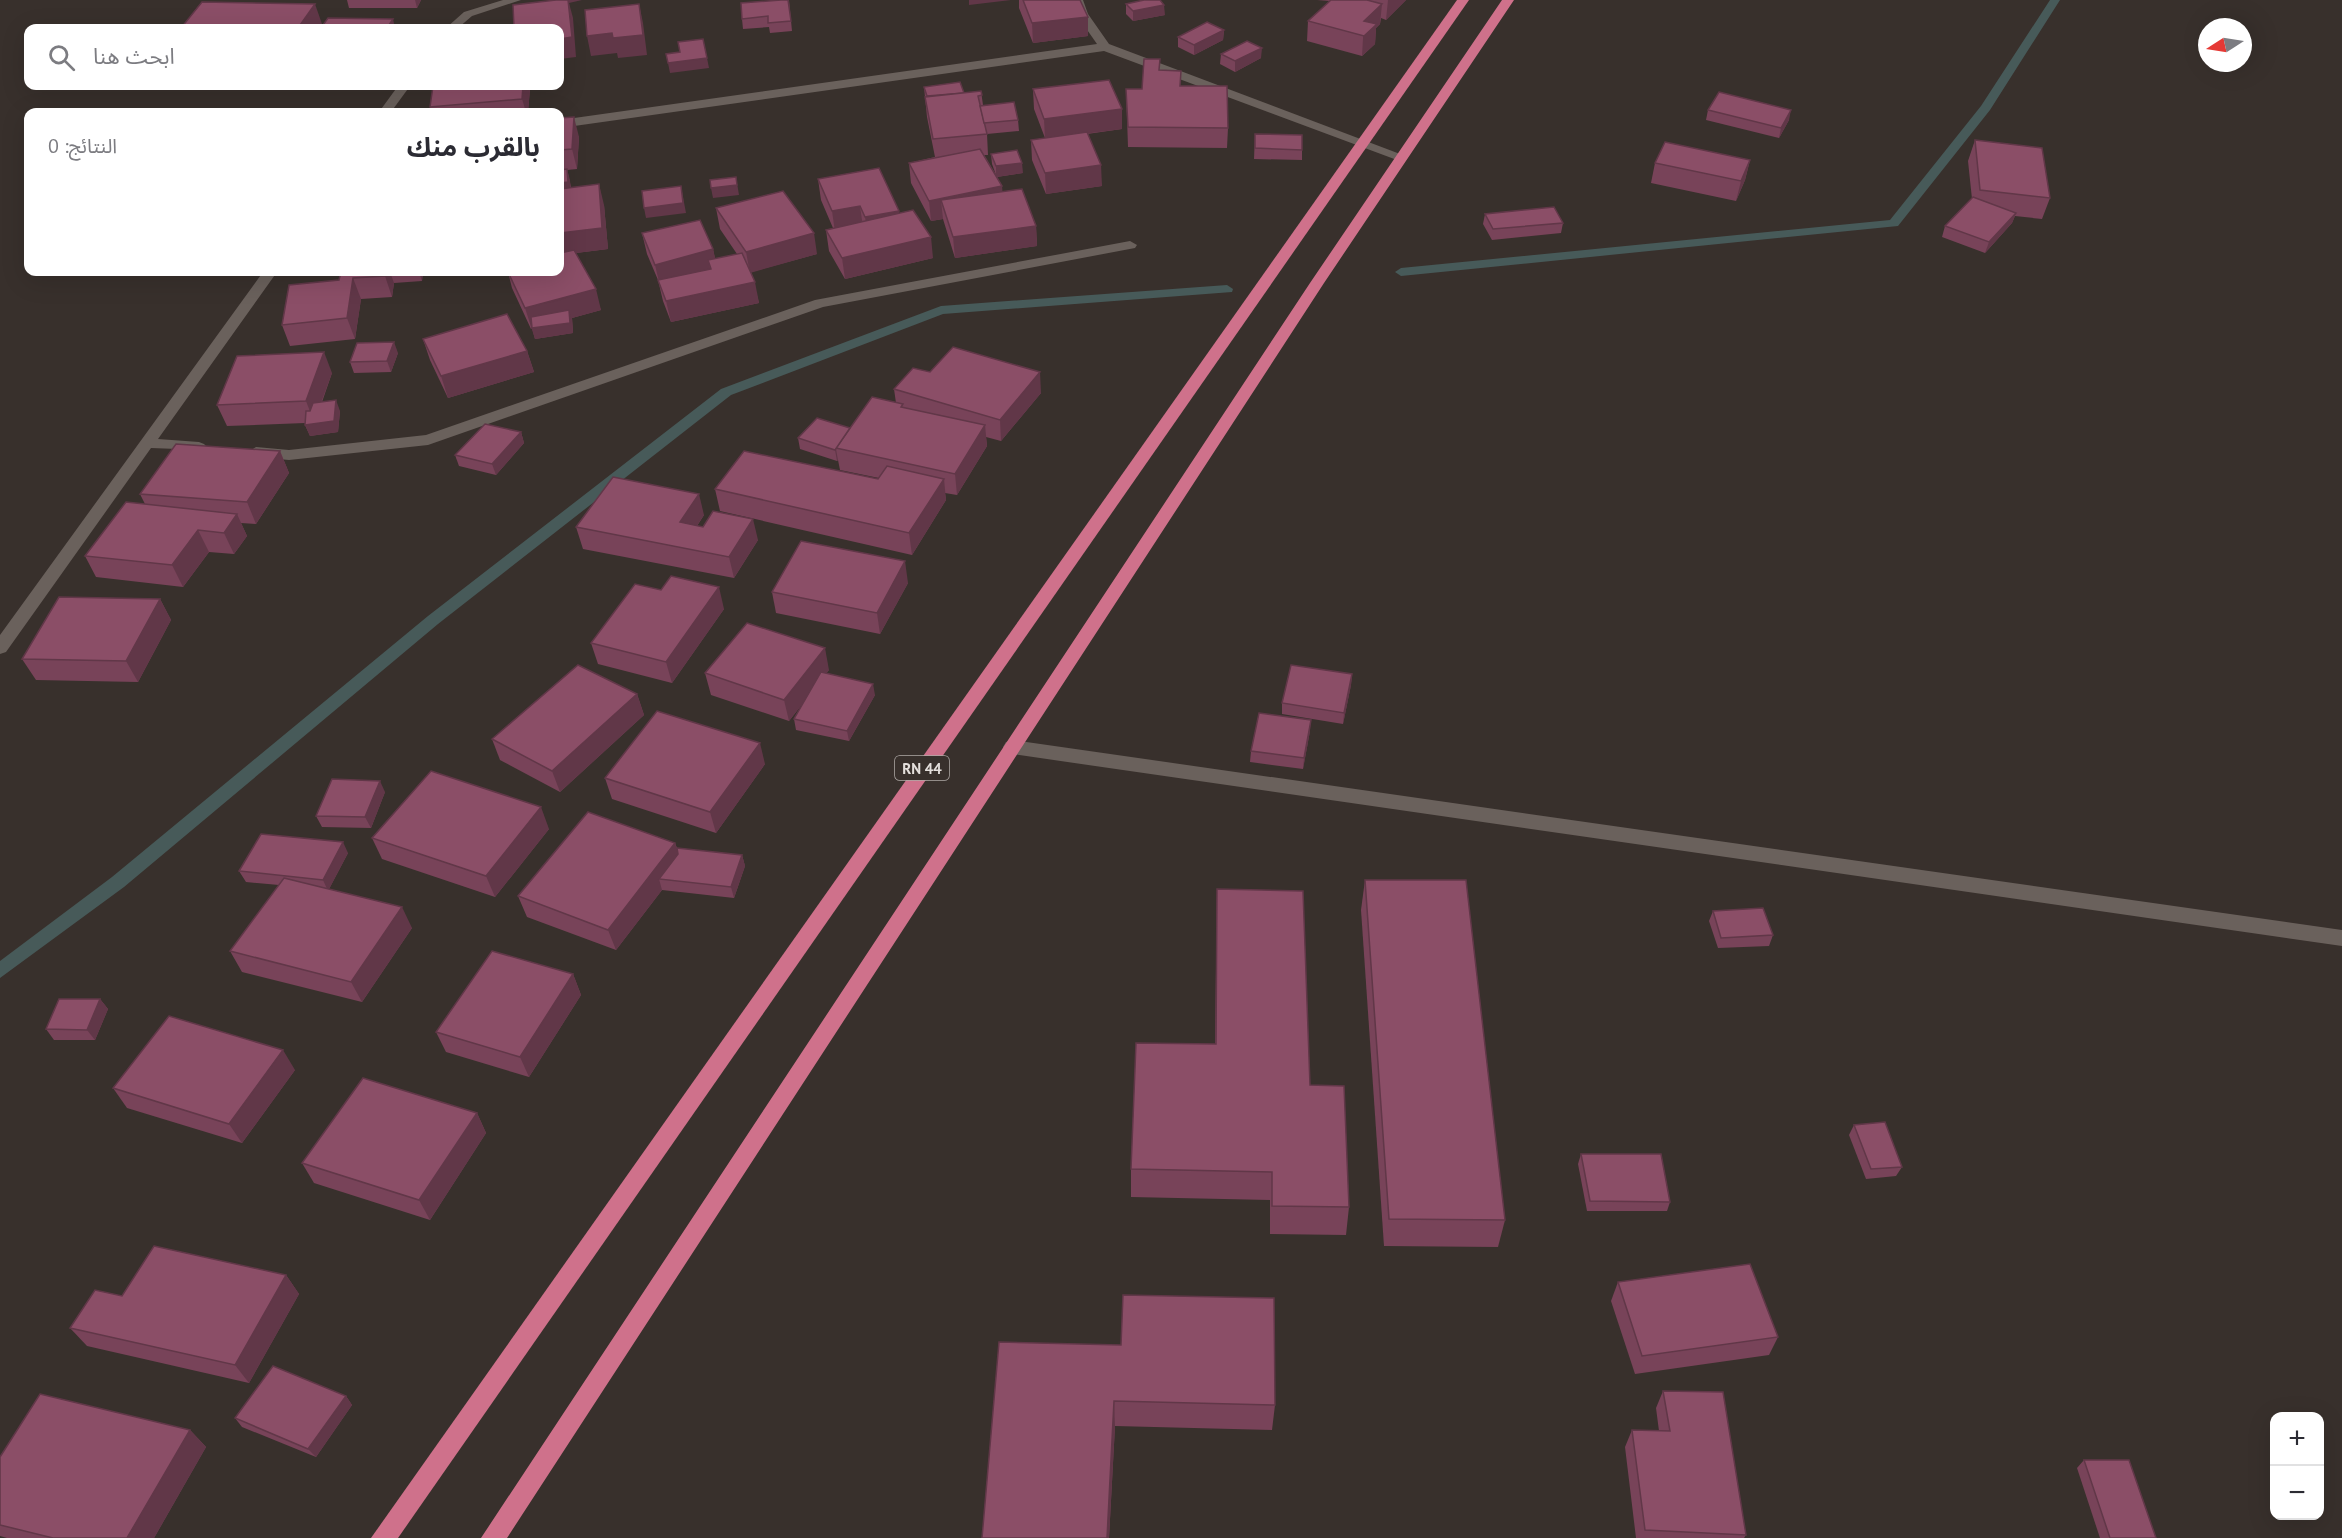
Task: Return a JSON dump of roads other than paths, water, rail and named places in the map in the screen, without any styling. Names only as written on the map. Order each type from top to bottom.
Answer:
[{"type":"highway","name":"RN 44","points":[[383,1538],[1463,0]]},
{"type":"highway","points":[[493,1538],[1012,747],[1508,0]]},
{"type":"street","points":[[457,24],[468,14],[515,0]]},
{"type":"street","points":[[1077,0],[1082,14],[1105,47]]},
{"type":"street","points":[[564,123],[1105,47],[1402,157]]},
{"type":"street","points":[[388,108],[401,90]]},
{"type":"street","points":[[242,451],[290,454],[428,440],[820,303],[1130,245]]},
{"type":"street","points":[[0,648],[267,276]]},
{"type":"street","points":[[147,443],[218,449]]},
{"type":"street","points":[[1012,747],[2342,938]]},
{"type":"waterway","points":[[1401,272],[1894,223],[1986,108],[2055,0]]},
{"type":"waterway","points":[[0,971],[118,882],[433,620],[726,392],[941,310],[1227,289]]}]
